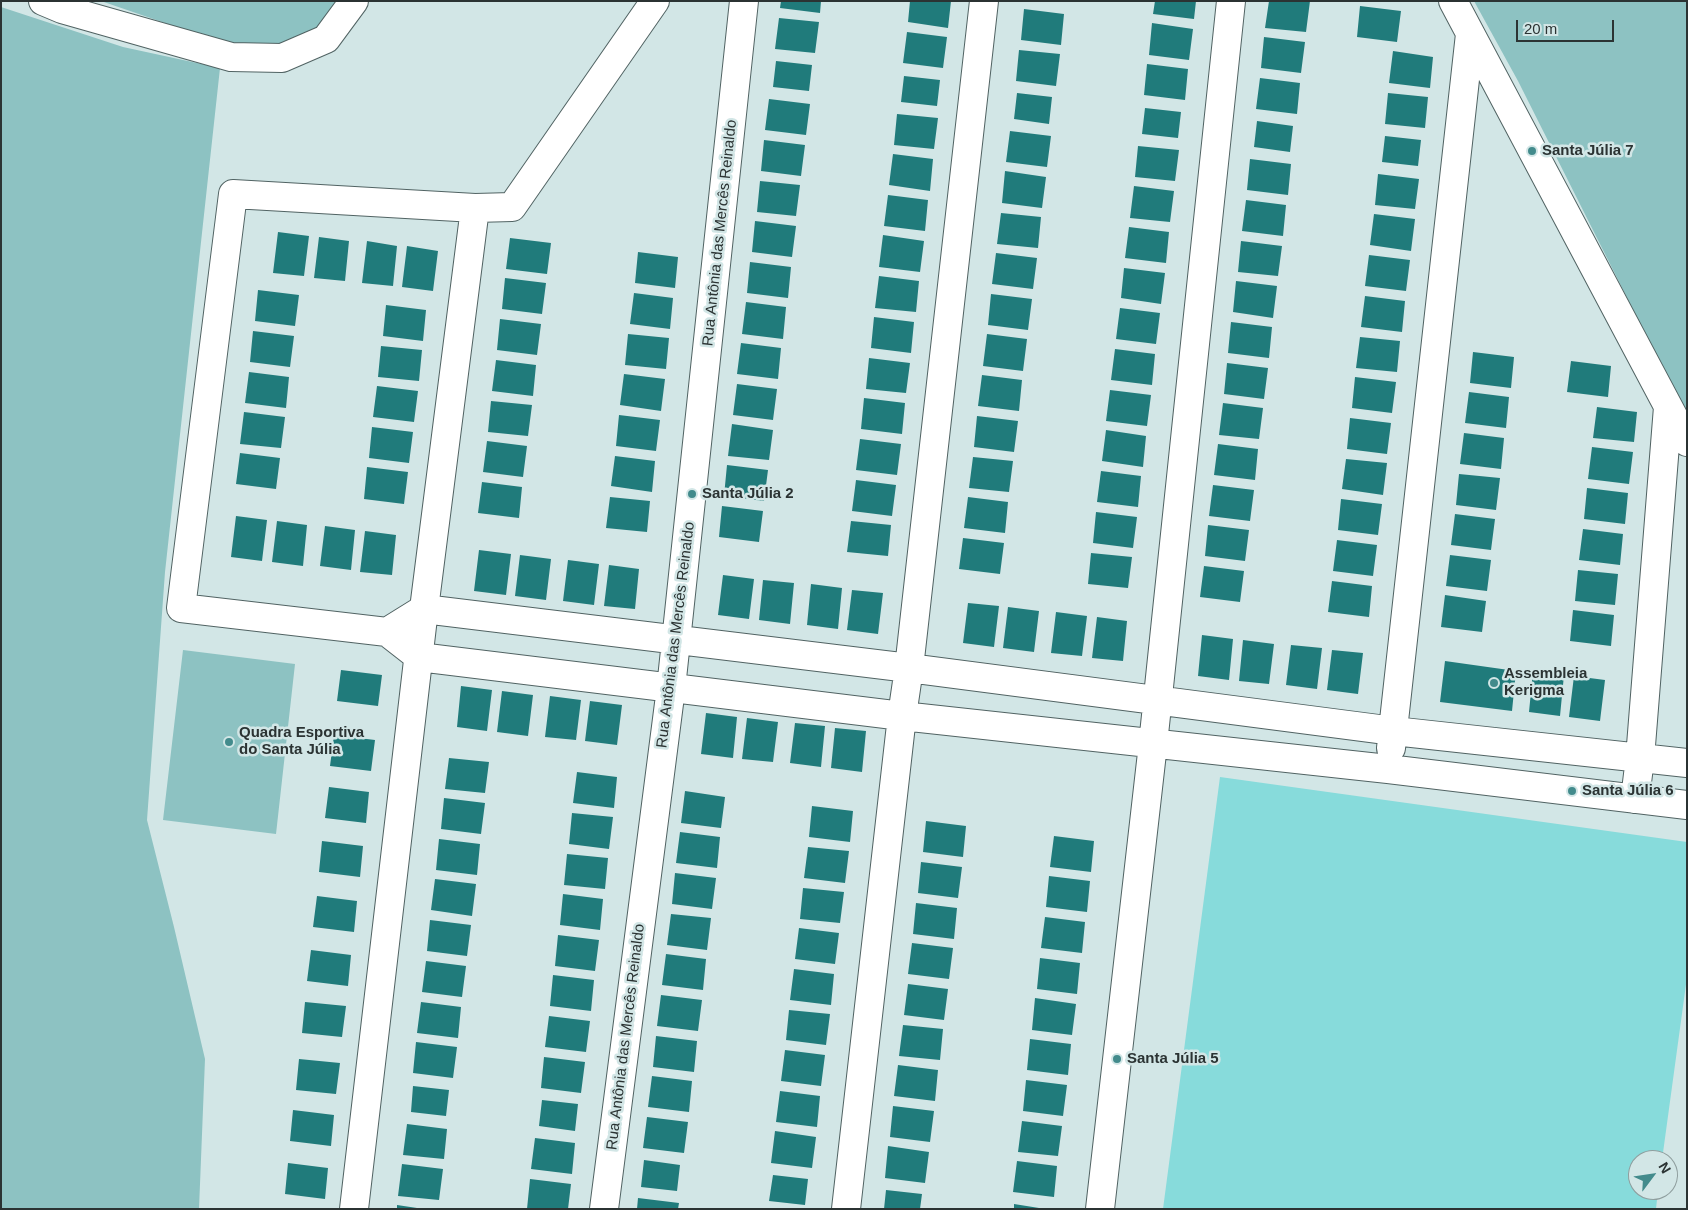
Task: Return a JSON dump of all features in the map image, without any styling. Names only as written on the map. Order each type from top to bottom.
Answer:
[{"type":"street","points":[[43,1],[62,9],[231,57],[282,58],[326,39],[354,1]]},
{"type":"street","points":[[655,1],[512,207],[475,208],[233,194],[181,608],[387,632],[419,656],[902,716],[1388,769],[1687,805]]},
{"type":"street","name":"Rua Antônia das Mercês Reinaldo","points":[[604,1209],[671,688],[744,1]]},
{"type":"street","points":[[846,1209],[984,1]]},
{"type":"street","points":[[1100,1209],[1153,744],[1156,700],[1231,1]]},
{"type":"street","points":[[1453,1],[1687,442]]},
{"type":"street","points":[[1388,769],[1394,731],[1470,34]]},
{"type":"street","points":[[354,1209],[424,609],[475,208]]},
{"type":"street","points":[[1635,799],[1640,758],[1668,407]]},
{"type":"street","points":[[387,632],[424,609],[909,668],[1394,731],[1687,763]]},
{"type":"shaded area","points":[[101,1],[338,1],[312,35],[277,47],[223,43]]},
{"type":"shaded area","points":[[1474,1],[1687,1],[1687,417],[1518,81]]},
{"type":"shaded area","points":[[1,7],[123,47],[220,68],[165,572],[147,820],[205,1059],[199,1209],[1,1209]]},
{"type":"shaded area","name":"Quadra Esportiva do Santa Júlia","points":[[183,650],[295,664],[276,834],[163,820]]},
{"type":"shaded area","points":[[1220,777],[1687,842],[1687,977],[1663,1150],[1628,1150],[1628,1200],[1657,1200],[1656,1209],[1163,1209]]},
{"type":"building","points":[[781,1],[821,1],[820,13],[780,8]]},
{"type":"building","points":[[910,1],[951,1],[948,28],[908,22]]},
{"type":"building","points":[[1155,1],[1196,1],[1194,19],[1153,14]]},
{"type":"building","points":[[1269,1],[1310,1],[1306,32],[1265,28]]},
{"type":"building","points":[[1360,6],[1401,11],[1397,42],[1357,37]]},
{"type":"building","points":[[1024,9],[1064,14],[1061,45],[1021,40]]},
{"type":"building","points":[[779,18],[819,22],[815,53],[775,49]]},
{"type":"building","points":[[1152,23],[1193,29],[1189,60],[1149,55]]},
{"type":"building","points":[[907,32],[947,37],[943,68],[903,63]]},
{"type":"building","points":[[1264,37],[1305,42],[1301,73],[1261,68]]},
{"type":"building","points":[[1019,50],[1060,54],[1056,86],[1016,81]]},
{"type":"building","points":[[1393,51],[1433,57],[1430,88],[1389,83]]},
{"type":"building","points":[[776,61],[812,65],[809,91],[773,87]]},
{"type":"building","points":[[1147,64],[1188,69],[1185,100],[1144,95]]},
{"type":"building","points":[[904,76],[940,80],[937,106],[901,102]]},
{"type":"building","points":[[1260,78],[1300,83],[1297,114],[1256,109]]},
{"type":"building","points":[[1017,93],[1052,97],[1049,124],[1014,119]]},
{"type":"building","points":[[1388,93],[1428,97],[1425,128],[1385,124]]},
{"type":"building","points":[[769,99],[810,104],[806,135],[765,130]]},
{"type":"building","points":[[1145,108],[1181,112],[1178,138],[1142,134]]},
{"type":"building","points":[[897,114],[938,118],[934,149],[894,145]]},
{"type":"building","points":[[1257,121],[1293,126],[1290,152],[1254,147]]},
{"type":"building","points":[[1010,131],[1051,136],[1047,167],[1006,162]]},
{"type":"building","points":[[1385,136],[1421,140],[1418,166],[1382,162]]},
{"type":"building","points":[[764,140],[805,145],[801,176],[761,171]]},
{"type":"building","points":[[1138,146],[1179,150],[1175,181],[1135,177]]},
{"type":"building","points":[[893,154],[933,159],[930,191],[889,185]]},
{"type":"building","points":[[1250,159],[1291,164],[1288,195],[1247,190]]},
{"type":"building","points":[[1005,171],[1046,177],[1042,208],[1002,203]]},
{"type":"building","points":[[1378,174],[1419,179],[1415,209],[1375,205]]},
{"type":"building","points":[[760,181],[800,185],[796,216],[757,212]]},
{"type":"building","points":[[1134,186],[1174,191],[1170,222],[1130,218]]},
{"type":"building","points":[[888,195],[928,200],[925,231],[884,226]]},
{"type":"building","points":[[1246,200],[1286,205],[1283,236],[1242,231]]},
{"type":"building","points":[[1001,213],[1041,217],[1038,248],[997,244]]},
{"type":"building","points":[[1374,214],[1415,219],[1411,251],[1370,245]]},
{"type":"building","points":[[755,221],[796,226],[792,257],[752,252]]},
{"type":"building","points":[[1129,227],[1169,232],[1166,263],[1125,258]]},
{"type":"building","points":[[278,232],[309,236],[304,276],[273,273]]},
{"type":"building","points":[[883,235],[924,241],[920,272],[879,267]]},
{"type":"building","points":[[319,237],[349,241],[345,281],[314,278]]},
{"type":"building","points":[[510,238],[551,243],[547,274],[506,269]]},
{"type":"building","points":[[367,241],[397,246],[393,286],[362,283]]},
{"type":"building","points":[[1241,241],[1282,246],[1278,276],[1238,272]]},
{"type":"building","points":[[407,246],[438,251],[433,291],[402,287]]},
{"type":"building","points":[[638,252],[678,257],[675,288],[635,283]]},
{"type":"building","points":[[996,253],[1037,258],[1033,289],[992,284]]},
{"type":"building","points":[[1369,255],[1410,260],[1406,291],[1365,286]]},
{"type":"building","points":[[750,262],[791,267],[788,298],[747,293]]},
{"type":"building","points":[[1124,268],[1165,273],[1161,304],[1121,298]]},
{"type":"building","points":[[879,276],[919,281],[916,312],[875,308]]},
{"type":"building","points":[[505,278],[546,283],[542,314],[502,309]]},
{"type":"building","points":[[1236,281],[1277,286],[1273,318],[1233,312]]},
{"type":"building","points":[[258,290],[299,295],[295,326],[255,321]]},
{"type":"building","points":[[634,293],[673,298],[670,329],[630,324]]},
{"type":"building","points":[[991,294],[1032,299],[1028,330],[988,325]]},
{"type":"building","points":[[1365,296],[1405,301],[1402,332],[1361,327]]},
{"type":"building","points":[[746,302],[786,307],[783,339],[742,334]]},
{"type":"building","points":[[386,305],[426,310],[423,341],[383,336]]},
{"type":"building","points":[[1120,308],[1160,313],[1156,344],[1116,339]]},
{"type":"building","points":[[874,317],[914,322],[911,353],[871,348]]},
{"type":"building","points":[[500,319],[541,324],[537,355],[497,350]]},
{"type":"building","points":[[1231,322],[1272,327],[1269,358],[1228,353]]},
{"type":"building","points":[[253,331],[294,336],[290,367],[250,362]]},
{"type":"building","points":[[628,334],[669,338],[666,369],[625,365]]},
{"type":"building","points":[[987,334],[1027,339],[1023,371],[983,366]]},
{"type":"building","points":[[1360,337],[1400,341],[1397,372],[1356,368]]},
{"type":"building","points":[[741,343],[781,348],[778,379],[737,374]]},
{"type":"building","points":[[381,346],[422,350],[419,381],[378,377]]},
{"type":"building","points":[[1115,349],[1155,354],[1152,385],[1111,380]]},
{"type":"building","points":[[1473,352],[1514,357],[1511,388],[1470,383]]},
{"type":"building","points":[[869,358],[910,363],[906,393],[866,389]]},
{"type":"building","points":[[496,360],[536,365],[533,396],[492,391]]},
{"type":"building","points":[[1571,361],[1611,366],[1608,397],[1567,392]]},
{"type":"building","points":[[1227,363],[1268,368],[1264,399],[1224,394]]},
{"type":"building","points":[[249,372],[289,377],[286,408],[245,403]]},
{"type":"building","points":[[624,374],[665,379],[661,411],[620,405]]},
{"type":"building","points":[[982,375],[1022,380],[1019,411],[978,406]]},
{"type":"building","points":[[1355,377],[1396,382],[1392,413],[1352,408]]},
{"type":"building","points":[[737,384],[777,389],[773,420],[733,415]]},
{"type":"building","points":[[377,386],[418,391],[414,422],[373,417]]},
{"type":"building","points":[[1110,390],[1151,395],[1147,426],[1106,421]]},
{"type":"building","points":[[1469,392],[1509,397],[1506,428],[1465,423]]},
{"type":"building","points":[[864,398],[905,403],[902,434],[861,429]]},
{"type":"building","points":[[491,401],[532,405],[528,436],[488,432]]},
{"type":"building","points":[[1223,403],[1263,408],[1259,439],[1219,435]]},
{"type":"building","points":[[1597,407],[1637,412],[1634,442],[1593,438]]},
{"type":"building","points":[[244,412],[285,417],[281,448],[240,444]]},
{"type":"building","points":[[619,415],[660,420],[656,451],[616,446]]},
{"type":"building","points":[[977,416],[1018,421],[1014,452],[974,447]]},
{"type":"building","points":[[1350,418],[1391,423],[1387,454],[1347,449]]},
{"type":"building","points":[[732,424],[773,430],[769,460],[728,456]]},
{"type":"building","points":[[372,427],[413,432],[409,463],[369,458]]},
{"type":"building","points":[[1106,430],[1146,436],[1143,467],[1102,461]]},
{"type":"building","points":[[1464,433],[1504,438],[1501,469],[1460,464]]},
{"type":"building","points":[[860,439],[901,444],[897,475],[856,470]]},
{"type":"building","points":[[487,441],[527,446],[523,477],[483,472]]},
{"type":"building","points":[[1218,444],[1258,449],[1255,480],[1214,475]]},
{"type":"building","points":[[1592,447],[1633,452],[1629,484],[1588,479]]},
{"type":"building","points":[[240,453],[280,458],[276,489],[236,484]]},
{"type":"building","points":[[615,456],[655,461],[652,492],[611,486]]},
{"type":"building","points":[[973,457],[1013,461],[1009,492],[969,488]]},
{"type":"building","points":[[1346,459],[1387,463],[1383,495],[1342,489]]},
{"type":"building","points":[[727,465],[768,470],[764,501],[724,496]]},
{"type":"building","points":[[367,467],[408,472],[404,504],[364,499]]},
{"type":"building","points":[[1101,471],[1141,476],[1138,507],[1097,502]]},
{"type":"building","points":[[1459,474],[1500,478],[1496,510],[1456,505]]},
{"type":"building","points":[[856,480],[896,485],[892,516],[852,511]]},
{"type":"building","points":[[482,482],[522,487],[519,518],[478,513]]},
{"type":"building","points":[[1213,485],[1254,490],[1250,521],[1209,516]]},
{"type":"building","points":[[1587,488],[1628,493],[1625,524],[1584,519]]},
{"type":"building","points":[[610,497],[650,501],[647,532],[606,528]]},
{"type":"building","points":[[968,497],[1008,502],[1005,533],[964,528]]},
{"type":"building","points":[[1341,499],[1382,504],[1378,535],[1338,530]]},
{"type":"building","points":[[722,506],[763,511],[759,542],[719,537]]},
{"type":"building","points":[[1096,512],[1137,517],[1133,548],[1093,543]]},
{"type":"building","points":[[1455,514],[1495,519],[1491,550],[1451,545]]},
{"type":"building","points":[[236,516],[267,520],[262,561],[231,557]]},
{"type":"building","points":[[277,521],[307,525],[303,566],[272,562]]},
{"type":"building","points":[[851,521],[891,525],[888,556],[847,552]]},
{"type":"building","points":[[1208,525],[1249,530],[1245,561],[1205,556]]},
{"type":"building","points":[[325,526],[355,530],[351,570],[320,566]]},
{"type":"building","points":[[1583,529],[1623,534],[1620,565],[1579,560]]},
{"type":"building","points":[[365,531],[396,535],[392,575],[360,572]]},
{"type":"building","points":[[963,538],[1004,543],[1000,574],[959,569]]},
{"type":"building","points":[[1337,540],[1377,545],[1373,576],[1333,571]]},
{"type":"building","points":[[479,550],[511,554],[506,595],[474,591]]},
{"type":"building","points":[[1091,553],[1132,557],[1128,588],[1088,584]]},
{"type":"building","points":[[520,555],[551,559],[546,600],[515,596]]},
{"type":"building","points":[[1450,555],[1491,560],[1487,591],[1446,586]]},
{"type":"building","points":[[568,560],[599,564],[594,605],[563,601]]},
{"type":"building","points":[[609,565],[639,569],[635,609],[604,606]]},
{"type":"building","points":[[1204,566],[1244,571],[1240,602],[1200,597]]},
{"type":"building","points":[[1578,570],[1618,574],[1615,605],[1575,601]]},
{"type":"building","points":[[723,575],[754,579],[749,619],[718,615]]},
{"type":"building","points":[[763,580],[794,583],[790,624],[759,620]]},
{"type":"building","points":[[1332,581],[1372,586],[1369,617],[1328,612]]},
{"type":"building","points":[[811,584],[842,588],[838,629],[807,625]]},
{"type":"building","points":[[852,590],[883,593],[878,634],[847,630]]},
{"type":"building","points":[[1445,595],[1486,601],[1482,632],[1441,627]]},
{"type":"building","points":[[968,603],[999,606],[994,647],[963,643]]},
{"type":"building","points":[[1008,607],[1039,611],[1034,652],[1003,648]]},
{"type":"building","points":[[1573,610],[1614,615],[1611,646],[1570,641]]},
{"type":"building","points":[[1056,612],[1087,616],[1082,656],[1051,653]]},
{"type":"building","points":[[1097,617],[1127,621],[1123,661],[1092,658]]},
{"type":"building","points":[[1202,635],[1233,639],[1229,680],[1198,676]]},
{"type":"building","points":[[1243,640],[1274,644],[1269,684],[1239,681]]},
{"type":"building","points":[[1291,645],[1322,648],[1317,689],[1286,685]]},
{"type":"building","points":[[1332,650],[1363,653],[1358,694],[1327,690]]},
{"type":"building","points":[[1445,661],[1516,671],[1512,711],[1440,702]]},
{"type":"building","points":[[341,670],[382,675],[378,706],[337,701]]},
{"type":"building","points":[[1533,671],[1564,675],[1560,716],[1529,712]]},
{"type":"building","points":[[1574,676],[1605,680],[1600,721],[1569,717]]},
{"type":"building","points":[[461,686],[492,690],[487,731],[457,727]]},
{"type":"building","points":[[502,691],[533,695],[528,736],[497,732]]},
{"type":"building","points":[[550,696],[581,700],[576,740],[545,737]]},
{"type":"building","points":[[590,701],[622,705],[617,745],[585,741]]},
{"type":"building","points":[[706,713],[737,717],[733,758],[701,754]]},
{"type":"building","points":[[747,718],[778,722],[773,762],[742,759]]},
{"type":"building","points":[[795,723],[825,726],[821,767],[790,763]]},
{"type":"building","points":[[835,728],[866,731],[862,772],[831,768]]},
{"type":"building","points":[[334,735],[375,740],[371,771],[330,766]]},
{"type":"building","points":[[449,758],[489,762],[485,793],[445,789]]},
{"type":"building","points":[[577,772],[617,777],[614,808],[573,803]]},
{"type":"building","points":[[329,787],[369,792],[366,823],[325,818]]},
{"type":"building","points":[[685,791],[725,797],[721,828],[681,823]]},
{"type":"building","points":[[444,798],[485,803],[481,834],[441,829]]},
{"type":"building","points":[[812,806],[853,811],[850,842],[809,837]]},
{"type":"building","points":[[572,813],[613,817],[609,849],[569,844]]},
{"type":"building","points":[[926,821],[966,826],[963,857],[923,852]]},
{"type":"building","points":[[680,832],[720,837],[717,868],[676,863]]},
{"type":"building","points":[[1054,836],[1094,841],[1091,872],[1050,867]]},
{"type":"building","points":[[439,839],[480,844],[477,875],[436,870]]},
{"type":"building","points":[[322,841],[363,846],[360,877],[319,872]]},
{"type":"building","points":[[808,847],[849,851],[845,883],[804,878]]},
{"type":"building","points":[[567,854],[608,858],[605,889],[564,885]]},
{"type":"building","points":[[921,862],[962,867],[958,898],[918,893]]},
{"type":"building","points":[[675,873],[716,878],[712,909],[672,904]]},
{"type":"building","points":[[1049,876],[1090,881],[1087,912],[1046,907]]},
{"type":"building","points":[[435,879],[476,884],[472,916],[431,910]]},
{"type":"building","points":[[803,888],[844,892],[840,923],[800,919]]},
{"type":"building","points":[[563,894],[603,899],[600,930],[560,925]]},
{"type":"building","points":[[317,896],[357,901],[354,932],[313,927]]},
{"type":"building","points":[[916,903],[957,908],[954,939],[913,934]]},
{"type":"building","points":[[671,914],[711,918],[707,950],[667,945]]},
{"type":"building","points":[[1045,917],[1085,922],[1082,953],[1041,948]]},
{"type":"building","points":[[430,920],[471,925],[467,956],[427,951]]},
{"type":"building","points":[[799,928],[839,933],[835,964],[795,959]]},
{"type":"building","points":[[558,935],[599,940],[595,971],[555,966]]},
{"type":"building","points":[[912,943],[953,948],[949,979],[908,974]]},
{"type":"building","points":[[311,950],[351,955],[348,986],[307,981]]},
{"type":"building","points":[[666,954],[706,959],[703,990],[662,985]]},
{"type":"building","points":[[1040,958],[1080,963],[1077,994],[1037,989]]},
{"type":"building","points":[[426,961],[466,966],[462,997],[422,992]]},
{"type":"building","points":[[794,969],[834,974],[831,1005],[790,1000]]},
{"type":"building","points":[[553,975],[594,980],[591,1011],[550,1006]]},
{"type":"building","points":[[908,984],[948,989],[944,1020],[904,1015]]},
{"type":"building","points":[[661,995],[702,1000],[698,1031],[657,1026]]},
{"type":"building","points":[[1035,998],[1076,1004],[1072,1035],[1032,1030]]},
{"type":"building","points":[[305,1002],[346,1006],[342,1037],[302,1033]]},
{"type":"building","points":[[421,1002],[461,1007],[458,1038],[417,1033]]},
{"type":"building","points":[[789,1010],[830,1014],[826,1045],[786,1040]]},
{"type":"building","points":[[549,1016],[590,1021],[586,1052],[545,1047]]},
{"type":"building","points":[[903,1025],[943,1029],[940,1060],[899,1056]]},
{"type":"building","points":[[656,1036],[697,1041],[694,1072],[653,1067]]},
{"type":"building","points":[[1030,1039],[1071,1044],[1068,1075],[1027,1070]]},
{"type":"building","points":[[416,1042],[457,1047],[453,1078],[413,1073]]},
{"type":"building","points":[[785,1050],[825,1055],[821,1086],[781,1081]]},
{"type":"building","points":[[544,1057],[585,1062],[581,1093],[541,1088]]},
{"type":"building","points":[[299,1059],[340,1063],[336,1094],[296,1090]]},
{"type":"building","points":[[898,1065],[938,1070],[935,1101],[894,1096]]},
{"type":"building","points":[[652,1076],[692,1081],[689,1112],[648,1107]]},
{"type":"building","points":[[1026,1080],[1067,1085],[1063,1116],[1023,1111]]},
{"type":"building","points":[[413,1086],[449,1090],[446,1116],[411,1112]]},
{"type":"building","points":[[780,1091],[820,1096],[817,1127],[776,1122]]},
{"type":"building","points":[[542,1100],[578,1104],[575,1131],[539,1126]]},
{"type":"building","points":[[893,1106],[934,1111],[930,1142],[890,1137]]},
{"type":"building","points":[[293,1110],[334,1115],[331,1146],[290,1141]]},
{"type":"building","points":[[647,1117],[688,1122],[684,1153],[643,1148]]},
{"type":"building","points":[[1022,1121],[1062,1126],[1058,1156],[1018,1152]]},
{"type":"building","points":[[407,1124],[447,1129],[444,1159],[403,1155]]},
{"type":"building","points":[[775,1131],[816,1137],[812,1168],[771,1163]]},
{"type":"building","points":[[535,1138],[575,1143],[572,1174],[531,1169]]},
{"type":"building","points":[[888,1146],[929,1152],[925,1183],[885,1178]]},
{"type":"building","points":[[644,1160],[680,1165],[677,1191],[641,1187]]},
{"type":"building","points":[[1017,1161],[1057,1166],[1054,1197],[1013,1192]]},
{"type":"building","points":[[288,1163],[328,1168],[325,1199],[285,1194]]},
{"type":"building","points":[[402,1164],[443,1169],[439,1200],[398,1196]]},
{"type":"building","points":[[773,1175],[808,1179],[805,1205],[769,1201]]},
{"type":"building","points":[[530,1179],[571,1184],[568,1209],[527,1209]]},
{"type":"building","points":[[886,1190],[922,1194],[920,1209],[884,1209]]},
{"type":"building","points":[[638,1198],[679,1203],[678,1209],[637,1209]]},
{"type":"building","points":[[1014,1204],[1039,1208],[1039,1209],[1014,1209]]},
{"type":"building","points":[[397,1205],[417,1208],[417,1209],[397,1209]]},
{"type":"place","name":"Santa Júlia 7","points":[[1532,151]]},
{"type":"place","name":"Santa Júlia 2","points":[[692,494]]},
{"type":"place","name":"Assembleia Kerigma","points":[[1494,683]]},
{"type":"place","name":"Quadra Esportiva do Santa Júlia","points":[[229,742]]},
{"type":"place","name":"Santa Júlia 6","points":[[1572,791]]},
{"type":"place","name":"Santa Júlia 5","points":[[1117,1059]]}]
